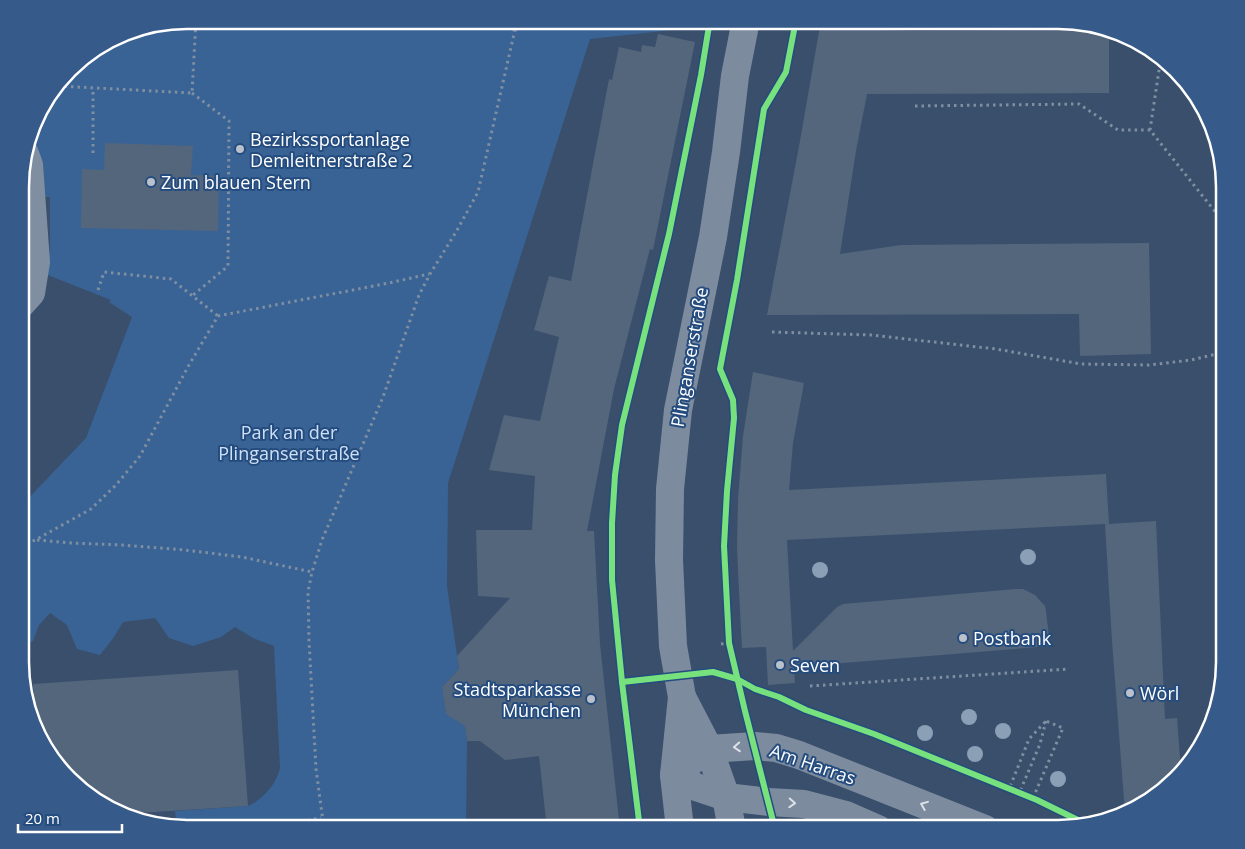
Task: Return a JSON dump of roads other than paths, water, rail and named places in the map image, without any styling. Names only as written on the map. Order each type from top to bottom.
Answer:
[{"type":"main road","name":"Plinganserstraße","points":[[679,820],[674,775],[682,697],[673,646],[669,560],[670,489],[678,410],[713,236],[735,76],[744,29]]},
{"type":"main road","name":"Plinganserstraße","points":[[682,697],[709,749],[726,797],[730,820]]},
{"type":"main road","name":"Am Harras","points":[[709,749],[755,746],[776,748],[799,755],[962,820]]},
{"type":"main road","points":[[709,749],[674,775],[696,787],[726,797],[804,804],[846,815],[857,820]]},
{"type":"lane","points":[[29,295],[31,293],[36,262],[30,174]]},
{"type":"place","name":"Bezirkssportanlage Demleitnerstraße 2","points":[[240,149]]},
{"type":"place","name":"Zum blauen Stern","points":[[151,182]]},
{"type":"place","name":"Postbank","points":[[963,638]]},
{"type":"place","name":"Seven","points":[[780,665]]},
{"type":"place","name":"Wörl","points":[[1130,693]]},
{"type":"place","name":"Stadtsparkasse München","points":[[591,699]]},
{"type":"park label","name":"Park an der Plinganserstraße","points":[[289,442]]}]
